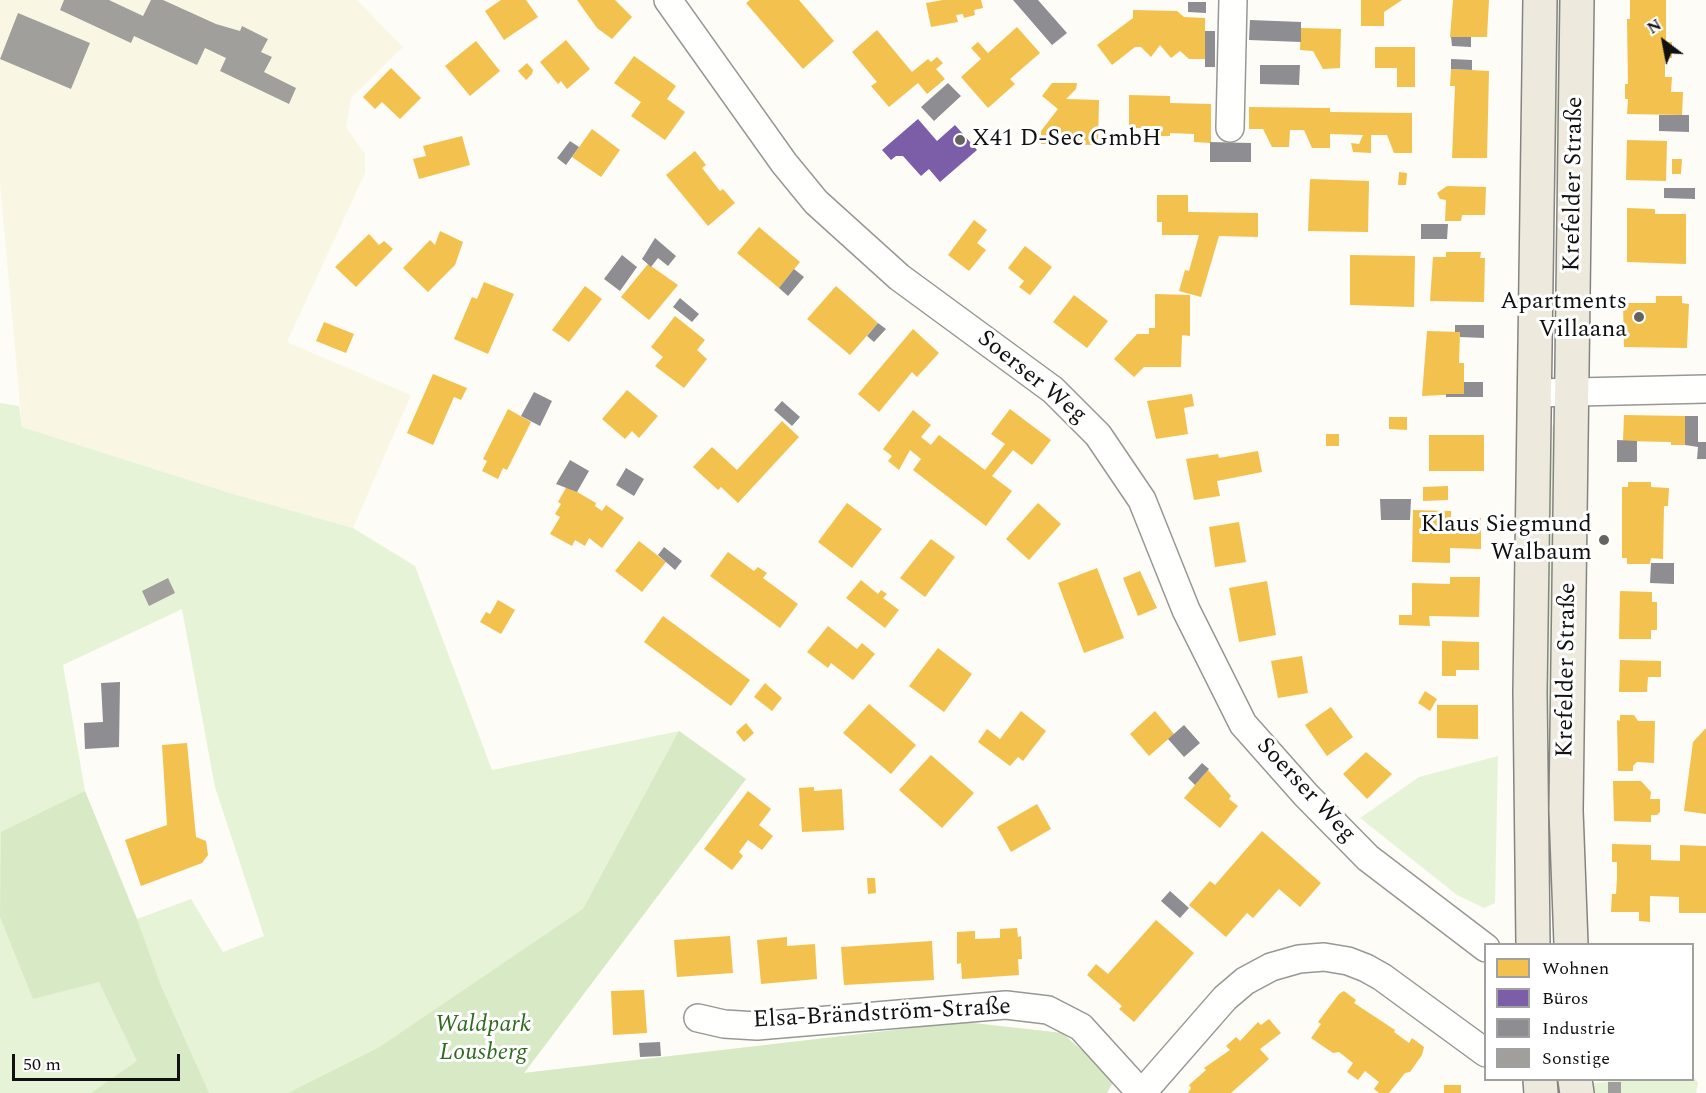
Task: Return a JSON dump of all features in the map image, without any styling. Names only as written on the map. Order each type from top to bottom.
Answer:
[{"type":"main road","name":"Krefelder Straße","points":[[1533,943],[1530,692],[1540,0]]},
{"type":"main road","name":"Krefelder Straße","points":[[1571,943],[1566,810],[1577,0]]},
{"type":"street","name":"Soerser Weg","points":[[668,0],[734,96],[816,202],[899,277],[1053,390],[1098,435],[1142,500],[1186,610],[1243,724],[1306,795],[1368,858],[1484,947]]},
{"type":"street","points":[[1230,128],[1233,0]]},
{"type":"street","points":[[1535,393],[1706,389]]},
{"type":"street","name":"Elsa-Brändström-Straße","points":[[698,1018],[724,1024],[757,1026],[1006,1005],[1048,1010],[1081,1028],[1141,1093],[1226,998],[1245,981],[1271,967],[1299,959],[1324,957],[1348,961],[1382,977],[1484,1052]]},
{"type":"shaded area","points":[[0,0],[357,0],[403,47],[351,98],[346,127],[365,154],[365,173],[287,342],[411,395],[353,528],[230,493],[22,427],[0,184]]},
{"type":"green space","points":[[1551,0],[1566,0],[1557,341],[1557,192]]},
{"type":"green space","points":[[0,403],[19,406],[22,427],[230,493],[353,528],[415,566],[492,770],[679,731],[746,779],[524,1073],[964,1022],[1062,1033],[1107,1093],[0,1093]],"holes":[[[182,609],[215,787],[264,936],[223,952],[191,899],[137,919],[85,791],[63,665]]]},
{"type":"green space","points":[[1558,416],[1554,886],[1542,885],[1549,433]]},
{"type":"green space","name":"Waldpark Lousberg","points":[[679,731],[746,779],[524,1073],[964,1022],[1062,1033],[1115,1079],[1107,1093],[288,1093],[378,1048],[583,909]]},
{"type":"green space","points":[[1498,756],[1495,903],[1484,908],[1457,895],[1360,818],[1419,777]]},
{"type":"green space","points":[[85,791],[137,919],[161,986],[209,1093],[91,1093],[137,1061],[99,982],[33,999],[0,917],[1,832]]},
{"type":"green space","points":[[1694,1077],[1698,1083],[1696,1093],[1594,1093],[1592,1083],[1694,1081]]},
{"type":"building: Wohnen","points":[[501,0],[526,0],[538,17],[504,40],[485,11]]},
{"type":"building: Wohnen","points":[[577,0],[615,0],[632,17],[612,39],[597,28]]},
{"type":"building: Wohnen","points":[[750,0],[799,0],[834,41],[803,69],[746,3]]},
{"type":"building: Wohnen","points":[[943,0],[981,0],[983,8],[974,10],[975,15],[964,18],[963,14],[956,15],[958,22],[931,27],[926,3]]},
{"type":"building: Wohnen","points":[[1361,0],[1402,0],[1384,12],[1384,26],[1361,26]]},
{"type":"building: Wohnen","points":[[1453,0],[1489,0],[1487,37],[1450,37]]},
{"type":"building: Wohnen","points":[[1630,0],[1666,0],[1666,42],[1672,42],[1672,58],[1665,58],[1665,77],[1672,77],[1671,92],[1683,92],[1682,115],[1627,114],[1628,99],[1625,99],[1625,84],[1628,84],[1627,19],[1630,19]]},
{"type":"building: Wohnen","points":[[1133,10],[1177,11],[1184,17],[1205,18],[1205,59],[1189,59],[1180,51],[1171,58],[1160,45],[1151,57],[1141,47],[1135,47],[1112,65],[1097,45],[1133,18]]},
{"type":"building: Wohnen","points":[[1017,27],[1040,53],[1010,79],[1015,84],[988,108],[961,77],[981,59],[971,48],[978,42],[988,53]]},
{"type":"building: Wohnen","points":[[1301,28],[1341,29],[1340,68],[1323,69],[1313,51],[1300,50]]},
{"type":"building: Wohnen","points":[[877,30],[912,72],[928,59],[931,62],[937,57],[943,63],[936,69],[945,79],[927,94],[918,83],[889,107],[871,86],[877,82],[852,52]]},
{"type":"building: Wohnen","points":[[566,40],[590,69],[567,89],[561,81],[558,84],[540,62]]},
{"type":"building: Wohnen","points":[[476,41],[500,71],[470,96],[445,66]]},
{"type":"building: Wohnen","points":[[1375,47],[1415,47],[1415,87],[1397,87],[1397,68],[1375,68]]},
{"type":"building: Wohnen","points":[[634,56],[676,86],[667,99],[685,112],[665,140],[631,116],[641,102],[614,83]]},
{"type":"building: Wohnen","points":[[527,63],[533,70],[526,80],[518,71]]},
{"type":"building: Wohnen","points":[[391,68],[421,98],[400,119],[382,102],[375,109],[363,97]]},
{"type":"building: Wohnen","points":[[1451,69],[1489,71],[1487,158],[1452,158],[1455,86],[1450,86]]},
{"type":"building: Wohnen","points":[[1052,83],[1077,83],[1076,89],[1066,99],[1099,100],[1098,145],[1041,144],[1041,131],[1058,109],[1042,96]]},
{"type":"building: Wohnen","points":[[1129,95],[1170,96],[1170,103],[1211,104],[1211,143],[1194,142],[1194,134],[1170,133],[1170,136],[1153,136],[1153,128],[1129,128]]},
{"type":"building: Wohnen","points":[[1249,107],[1330,108],[1330,112],[1412,113],[1412,153],[1394,153],[1387,135],[1371,135],[1371,153],[1353,152],[1351,143],[1359,144],[1363,135],[1330,134],[1330,148],[1312,148],[1304,130],[1290,130],[1289,147],[1272,147],[1263,129],[1249,129]]},
{"type":"building: Wohnen","points":[[592,129],[620,150],[601,177],[572,157]]},
{"type":"building: Wohnen","points":[[462,136],[470,165],[419,179],[413,159],[426,156],[423,146]]},
{"type":"building: Wohnen","points":[[1627,140],[1667,141],[1666,181],[1626,180]]},
{"type":"building: Wohnen","points":[[695,151],[706,165],[702,168],[720,191],[723,189],[735,203],[708,226],[666,175]]},
{"type":"building: Wohnen","points":[[1672,159],[1682,159],[1681,174],[1672,174]]},
{"type":"building: Wohnen","points":[[1399,172],[1407,173],[1406,185],[1398,185]]},
{"type":"building: Wohnen","points":[[1310,179],[1369,181],[1368,232],[1308,231]]},
{"type":"building: Wohnen","points":[[1447,186],[1486,187],[1485,215],[1462,215],[1461,221],[1445,221],[1446,200],[1440,199],[1437,193]]},
{"type":"building: Wohnen","points":[[1157,195],[1188,195],[1188,212],[1258,213],[1258,237],[1219,236],[1201,297],[1179,291],[1185,270],[1189,271],[1199,235],[1162,235],[1162,222],[1157,222]]},
{"type":"building: Wohnen","points":[[1627,208],[1655,209],[1655,214],[1686,214],[1686,264],[1627,262]]},
{"type":"building: Wohnen","points":[[974,220],[987,230],[977,243],[986,250],[969,271],[948,255]]},
{"type":"building: Wohnen","points":[[759,227],[800,262],[779,288],[737,253]]},
{"type":"building: Wohnen","points":[[440,231],[463,242],[455,265],[428,292],[403,268],[430,240],[435,245]]},
{"type":"building: Wohnen","points":[[369,234],[379,245],[384,241],[393,249],[356,287],[335,267]]},
{"type":"building: Wohnen","points":[[1025,246],[1052,267],[1030,295],[1019,287],[1024,281],[1008,268]]},
{"type":"building: Wohnen","points":[[1446,252],[1481,252],[1480,258],[1485,258],[1484,302],[1430,301],[1433,257],[1446,257]]},
{"type":"building: Wohnen","points":[[1350,255],[1415,256],[1414,307],[1350,305]]},
{"type":"building: Wohnen","points":[[648,264],[678,285],[649,320],[621,297]]},
{"type":"building: Wohnen","points":[[484,282],[514,294],[488,354],[454,339],[472,297],[477,299]]},
{"type":"building: Wohnen","points":[[585,286],[602,299],[569,342],[552,330]]},
{"type":"building: Wohnen","points":[[836,286],[878,323],[850,355],[807,319]]},
{"type":"building: Wohnen","points":[[1155,294],[1190,295],[1190,336],[1182,335],[1181,367],[1144,367],[1134,377],[1114,359],[1137,334],[1149,334],[1149,328],[1155,328]]},
{"type":"building: Wohnen","points":[[1074,295],[1108,321],[1087,348],[1053,322]]},
{"type":"building: Wohnen","points":[[1656,296],[1682,296],[1682,303],[1689,304],[1687,348],[1624,347],[1623,303],[1656,303]]},
{"type":"building: Wohnen","points":[[675,316],[705,340],[697,350],[707,359],[684,388],[655,366],[663,357],[651,347]]},
{"type":"building: Wohnen","points":[[324,322],[354,334],[346,353],[316,341]]},
{"type":"building: Wohnen","points":[[913,329],[939,353],[917,377],[912,372],[879,412],[858,394]]},
{"type":"building: Wohnen","points":[[1427,331],[1460,332],[1459,363],[1464,363],[1464,394],[1422,396]]},
{"type":"building: Wohnen","points":[[433,374],[467,388],[461,400],[454,397],[433,445],[407,433]]},
{"type":"building: Wohnen","points":[[627,390],[658,416],[639,438],[632,431],[625,439],[602,419]]},
{"type":"building: Wohnen","points":[[1192,394],[1194,406],[1184,408],[1188,434],[1156,439],[1147,401]]},
{"type":"building: Wohnen","points":[[508,409],[531,422],[507,470],[503,468],[498,479],[482,471],[487,461],[483,459]]},
{"type":"building: Wohnen","points":[[1010,409],[1051,440],[1032,465],[1013,450],[992,476],[1012,491],[986,526],[913,470],[921,459],[910,450],[899,470],[888,461],[892,456],[883,449],[913,410],[931,425],[921,437],[931,445],[939,435],[985,470],[1005,444],[991,434]]},
{"type":"building: Wohnen","points":[[1624,415],[1685,416],[1685,445],[1671,445],[1671,442],[1623,441]]},
{"type":"building: Wohnen","points":[[1389,417],[1407,417],[1407,430],[1389,429]]},
{"type":"building: Wohnen","points":[[782,421],[799,437],[738,503],[721,487],[718,490],[693,467],[712,447],[737,470]]},
{"type":"building: Wohnen","points":[[1326,434],[1339,434],[1339,446],[1326,446]]},
{"type":"building: Wohnen","points":[[1429,435],[1484,435],[1484,471],[1429,471]]},
{"type":"building: Wohnen","points":[[1258,451],[1262,472],[1217,481],[1220,496],[1194,500],[1186,459],[1218,454],[1219,458]]},
{"type":"building: Wohnen","points":[[1628,482],[1651,482],[1651,487],[1669,488],[1668,506],[1664,506],[1663,559],[1651,558],[1650,564],[1627,564],[1627,558],[1622,558],[1622,487],[1628,487]]},
{"type":"building: Wohnen","points":[[567,486],[596,503],[595,506],[602,511],[606,505],[624,518],[602,548],[589,538],[585,546],[575,540],[572,546],[550,534],[560,517],[555,514],[561,504],[558,502]]},
{"type":"building: Wohnen","points":[[1448,486],[1448,500],[1423,501],[1423,487]]},
{"type":"building: Wohnen","points":[[847,503],[882,529],[852,568],[818,542]]},
{"type":"building: Wohnen","points":[[1038,503],[1061,524],[1029,560],[1006,539]]},
{"type":"building: Wohnen","points":[[1413,510],[1451,511],[1451,518],[1481,518],[1481,549],[1450,548],[1450,563],[1412,562]]},
{"type":"building: Wohnen","points":[[1239,522],[1246,562],[1215,567],[1209,527]]},
{"type":"building: Wohnen","points":[[931,539],[955,557],[925,597],[900,578]]},
{"type":"building: Wohnen","points":[[639,541],[666,562],[642,592],[615,571]]},
{"type":"building: Wohnen","points":[[728,552],[754,571],[758,567],[767,573],[763,578],[798,604],[780,628],[710,576]]},
{"type":"building: Wohnen","points":[[1097,568],[1124,638],[1084,653],[1058,583]]},
{"type":"building: Wohnen","points":[[1140,571],[1157,608],[1138,616],[1123,578]]},
{"type":"building: Wohnen","points":[[1450,577],[1480,577],[1479,617],[1429,616],[1430,626],[1399,625],[1399,615],[1412,615],[1412,583],[1450,584]]},
{"type":"building: Wohnen","points":[[861,580],[878,594],[881,590],[887,594],[883,598],[899,610],[885,628],[846,598]]},
{"type":"building: Wohnen","points":[[1267,581],[1276,635],[1239,642],[1229,588]]},
{"type":"building: Wohnen","points":[[1620,591],[1652,592],[1652,602],[1657,602],[1657,630],[1651,630],[1651,639],[1619,639]]},
{"type":"building: Wohnen","points":[[498,600],[515,610],[501,634],[480,622],[486,612],[490,614]]},
{"type":"building: Wohnen","points":[[663,616],[750,680],[731,706],[644,642]]},
{"type":"building: Wohnen","points":[[828,626],[857,649],[862,643],[875,654],[853,680],[831,663],[828,668],[807,652]]},
{"type":"building: Wohnen","points":[[1442,641],[1479,642],[1479,670],[1456,670],[1456,676],[1442,676]]},
{"type":"building: Wohnen","points":[[938,648],[972,674],[944,712],[909,686]]},
{"type":"building: Wohnen","points":[[1302,656],[1308,693],[1278,698],[1271,661]]},
{"type":"building: Wohnen","points":[[1620,660],[1661,661],[1661,677],[1648,677],[1647,692],[1619,692]]},
{"type":"building: Wohnen","points":[[765,683],[782,698],[772,711],[754,697]]},
{"type":"building: Wohnen","points":[[1425,691],[1437,699],[1430,711],[1418,703]]},
{"type":"building: Wohnen","points":[[869,704],[916,745],[891,774],[843,733]]},
{"type":"building: Wohnen","points":[[1437,705],[1478,705],[1478,739],[1437,738]]},
{"type":"building: Wohnen","points":[[1331,707],[1353,737],[1327,756],[1305,725]]},
{"type":"building: Wohnen","points":[[1021,711],[1046,731],[1023,761],[1018,757],[1010,766],[978,742],[987,729],[1000,739]]},
{"type":"building: Wohnen","points":[[1155,711],[1174,734],[1149,756],[1130,734]]},
{"type":"building: Wohnen","points":[[1620,715],[1634,715],[1638,721],[1655,721],[1654,763],[1637,762],[1633,766],[1633,771],[1618,771],[1617,720],[1620,721]]},
{"type":"building: Wohnen","points":[[746,723],[754,733],[744,742],[736,732]]},
{"type":"building: Wohnen","points":[[1706,728],[1706,814],[1684,811],[1693,742]]},
{"type":"building: Wohnen","points":[[187,743],[196,837],[206,841],[208,855],[202,863],[141,886],[125,840],[167,825],[162,745]]},
{"type":"building: Wohnen","points":[[1366,752],[1392,774],[1367,799],[1343,774]]},
{"type":"building: Wohnen","points":[[931,755],[974,793],[942,828],[899,790]]},
{"type":"building: Wohnen","points":[[1208,770],[1231,796],[1229,799],[1238,806],[1220,828],[1184,798]]},
{"type":"building: Wohnen","points":[[1613,781],[1641,781],[1651,792],[1650,799],[1660,799],[1660,812],[1657,815],[1651,815],[1651,822],[1614,821]]},
{"type":"building: Wohnen","points":[[814,787],[814,791],[842,789],[844,830],[802,832],[799,788]]},
{"type":"building: Wohnen","points":[[748,791],[771,809],[759,825],[773,836],[762,850],[748,840],[739,852],[743,856],[732,870],[704,849]]},
{"type":"building: Wohnen","points":[[1037,804],[1051,829],[1011,852],[997,827]]},
{"type":"building: Wohnen","points":[[1262,831],[1321,883],[1300,907],[1279,889],[1253,918],[1247,913],[1226,937],[1189,905],[1210,881],[1215,885]]},
{"type":"building: Wohnen","points":[[1612,844],[1651,845],[1651,860],[1680,861],[1680,845],[1706,846],[1706,913],[1679,913],[1679,897],[1650,896],[1650,922],[1639,921],[1639,912],[1611,912],[1612,894],[1616,894],[1617,878],[1617,862],[1612,862]]},
{"type":"building: Wohnen","points":[[867,878],[875,878],[876,893],[868,894]]},
{"type":"building: Wohnen","points":[[1156,920],[1194,953],[1134,1022],[1119,1009],[1122,1006],[1087,975],[1096,964],[1108,974]]},
{"type":"building: Wohnen","points":[[1017,928],[1018,937],[1021,936],[1022,959],[1018,959],[1019,975],[962,979],[961,963],[957,964],[957,932],[975,931],[975,939],[1000,938],[1000,929]]},
{"type":"building: Wohnen","points":[[730,936],[733,973],[677,977],[674,940]]},
{"type":"building: Wohnen","points":[[787,937],[787,946],[815,944],[817,979],[761,984],[757,940]]},
{"type":"building: Wohnen","points":[[932,941],[934,980],[844,985],[841,947]]},
{"type":"building: Wohnen","points":[[644,990],[647,1033],[613,1035],[611,991]]},
{"type":"building: Wohnen","points":[[1344,991],[1356,1000],[1354,1003],[1395,1030],[1394,1032],[1409,1043],[1412,1038],[1424,1047],[1422,1055],[1410,1072],[1405,1073],[1389,1093],[1379,1093],[1374,1089],[1379,1082],[1365,1071],[1358,1080],[1347,1072],[1353,1063],[1339,1052],[1333,1053],[1311,1038],[1321,1024],[1318,1022],[1339,994]]},
{"type":"building: Wohnen","points":[[1269,1019],[1281,1033],[1260,1049],[1269,1059],[1231,1093],[1188,1093],[1191,1088],[1189,1085],[1206,1070],[1204,1068],[1230,1050],[1226,1046],[1236,1037],[1240,1041],[1258,1022],[1261,1025]]},
{"type":"building: Wohnen","points":[[1444,1085],[1461,1085],[1461,1093],[1444,1093]]},
{"type":"building: Büros","points":[[918,119],[937,141],[955,125],[977,150],[940,182],[929,169],[921,176],[903,156],[896,156],[891,160],[882,150]]},
{"type":"building: Industrie","points":[[1013,0],[1038,0],[1067,33],[1052,45]]},
{"type":"building: Industrie","points":[[1188,2],[1206,2],[1206,13],[1188,12]]},
{"type":"building: Industrie","points":[[1250,20],[1301,22],[1301,42],[1249,40]]},
{"type":"building: Industrie","points":[[1205,31],[1215,31],[1215,67],[1205,67]]},
{"type":"building: Industrie","points":[[1451,37],[1471,37],[1471,47],[1452,46]]},
{"type":"building: Industrie","points":[[1451,59],[1472,60],[1472,70],[1451,69]]},
{"type":"building: Industrie","points":[[1260,65],[1300,65],[1299,85],[1260,84]]},
{"type":"building: Industrie","points":[[948,83],[961,96],[934,121],[921,107]]},
{"type":"building: Industrie","points":[[1659,115],[1689,115],[1689,132],[1659,131]]},
{"type":"building: Industrie","points":[[570,141],[579,147],[566,165],[557,158]]},
{"type":"building: Industrie","points":[[1210,142],[1251,143],[1251,162],[1210,162]]},
{"type":"building: Industrie","points":[[1664,188],[1695,188],[1695,199],[1664,198]]},
{"type":"building: Industrie","points":[[1421,224],[1448,224],[1447,239],[1421,239]]},
{"type":"building: Industrie","points":[[655,238],[676,256],[668,266],[658,258],[651,267],[642,259]]},
{"type":"building: Industrie","points":[[622,255],[637,267],[620,291],[604,279]]},
{"type":"building: Industrie","points":[[794,269],[804,277],[788,296],[779,288]]},
{"type":"building: Industrie","points":[[680,298],[699,314],[692,322],[673,307]]},
{"type":"building: Industrie","points":[[878,323],[886,329],[874,342],[867,336]]},
{"type":"building: Industrie","points":[[1455,325],[1484,325],[1484,338],[1460,337],[1460,332],[1455,332]]},
{"type":"building: Industrie","points":[[1464,382],[1483,382],[1483,397],[1446,397],[1446,394],[1464,394]]},
{"type":"building: Industrie","points":[[534,392],[552,401],[540,426],[521,416]]},
{"type":"building: Industrie","points":[[782,401],[800,417],[792,426],[774,410]]},
{"type":"building: Industrie","points":[[1685,416],[1698,416],[1698,442],[1706,442],[1706,459],[1697,459],[1698,447],[1685,445]]},
{"type":"building: Industrie","points":[[1617,440],[1637,441],[1637,462],[1617,462]]},
{"type":"building: Industrie","points":[[570,460],[589,471],[577,492],[556,484]]},
{"type":"building: Industrie","points":[[626,468],[644,479],[634,496],[616,485]]},
{"type":"building: Industrie","points":[[1380,499],[1411,499],[1410,520],[1381,520]]},
{"type":"building: Industrie","points":[[664,547],[682,561],[675,570],[658,555]]},
{"type":"building: Industrie","points":[[1651,563],[1674,563],[1674,584],[1650,583]]},
{"type":"building: Industrie","points":[[120,682],[119,747],[85,749],[84,723],[103,722],[101,683]]},
{"type":"building: Industrie","points":[[1184,725],[1200,743],[1184,757],[1168,739]]},
{"type":"building: Industrie","points":[[1202,763],[1209,769],[1195,785],[1188,778]]},
{"type":"building: Industrie","points":[[1170,891],[1189,908],[1180,918],[1161,901]]},
{"type":"building: Industrie","points":[[660,1042],[661,1056],[640,1057],[639,1043]]},
{"type":"building: Sonstige","points":[[64,0],[109,0],[143,16],[151,0],[163,0],[216,24],[240,31],[242,26],[268,39],[261,52],[272,57],[264,72],[296,88],[289,104],[220,71],[226,58],[205,48],[197,65],[134,36],[131,43],[60,10]]},
{"type":"building: Sonstige","points":[[18,13],[90,43],[71,89],[0,59]]},
{"type":"building: Sonstige","points":[[168,578],[175,593],[149,606],[142,591]]},
{"type":"building: Sonstige","points":[[1608,1082],[1621,1082],[1621,1093],[1608,1093]]},
{"type":"place","name":"X41 D-Sec GmbH","points":[[960,140]]},
{"type":"place","name":"Apartments Villaana","points":[[1639,317]]},
{"type":"place","name":"Klaus Siegmund Walbaum","points":[[1604,540]]}]
